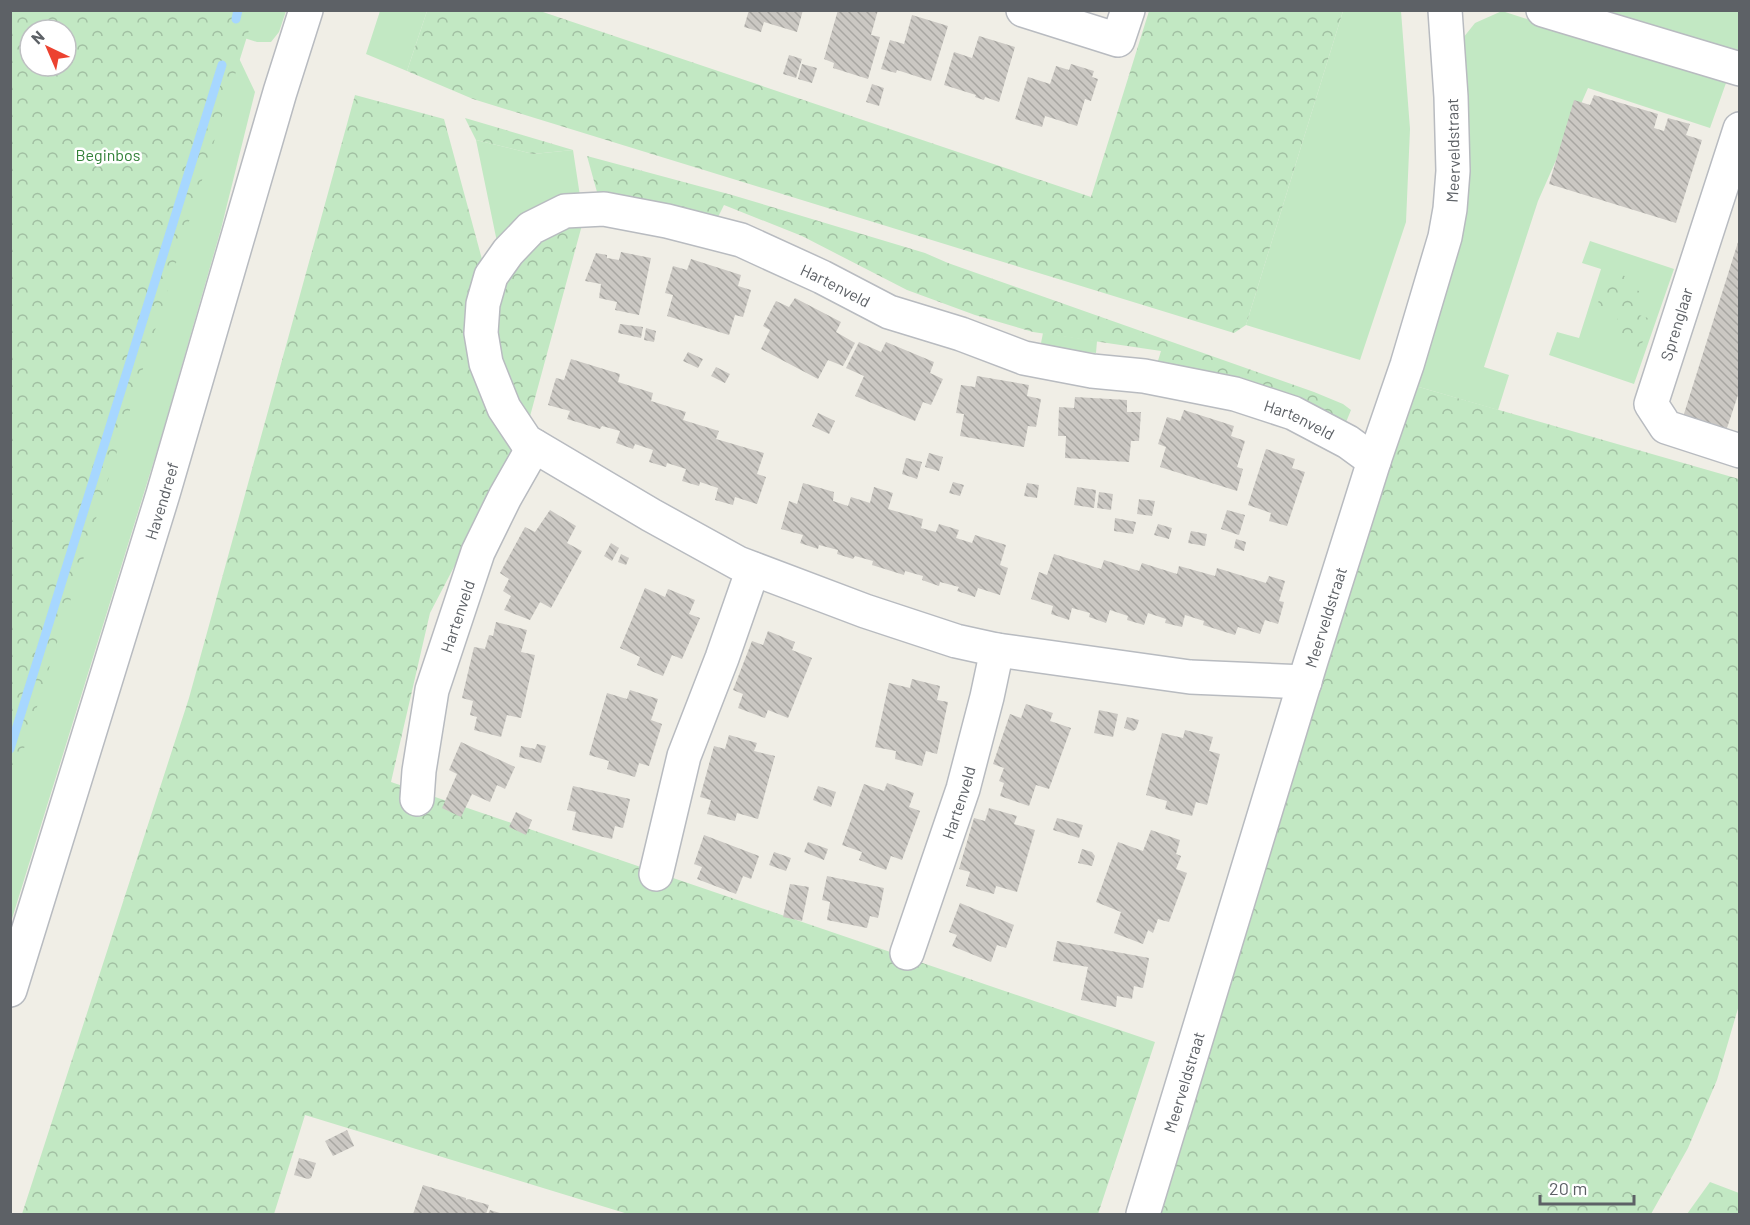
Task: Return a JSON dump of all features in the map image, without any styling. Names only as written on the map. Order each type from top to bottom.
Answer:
[{"type":"street","name":"Havendreef","points":[[10,990],[163,494],[306,10]]},
{"type":"street","points":[[1023,10],[1118,40],[1128,10]]},
{"type":"street","name":"Meerveldstraat","points":[[1143,1215],[1305,682],[1374,461],[1407,365],[1445,237],[1453,171],[1452,96],[1445,10]]},
{"type":"street","points":[[1542,10],[1740,69]]},
{"type":"street","name":"Sprenglaar","points":[[1738,140],[1651,404],[1666,427],[1740,451]]},
{"type":"street","name":"Hartenveld","points":[[1305,682],[1190,677],[997,650],[956,641],[888,619],[738,563],[526,441],[515,426],[494,386],[486,363],[481,333],[483,304],[490,276],[508,252],[531,228],[565,211],[604,209],[668,221],[741,240],[822,277],[889,312],[961,334],[1024,358],[1092,371],[1144,376],[1235,394],[1293,413],[1348,442],[1374,461]]},
{"type":"street","name":"Hartenveld","points":[[417,799],[419,771],[432,690],[478,552],[505,497],[534,446]]},
{"type":"street","points":[[656,874],[684,756],[753,569]]},
{"type":"street","name":"Hartenveld","points":[[907,953],[963,789],[997,650]]},
{"type":"green space","name":"Beginbos","points":[[10,11],[255,11],[11,790]]},
{"type":"green space","points":[[246,11],[286,11],[279,32],[271,42],[257,42],[238,36]]},
{"type":"green space","points":[[380,11],[427,11],[407,71],[366,54]]},
{"type":"green space","points":[[427,11],[540,11],[1091,197],[1149,11],[1343,11],[1246,325],[1234,333],[473,99],[407,71]]},
{"type":"green space","points":[[1343,11],[1401,11],[1410,129],[1406,222],[1360,360],[1246,325]]},
{"type":"green space","points":[[1502,11],[1726,83],[1710,128],[1588,88],[1538,201],[1484,367],[1509,375],[1498,410],[1412,385],[1463,38],[1475,23]]},
{"type":"green space","points":[[1606,11],[1739,11],[1739,54],[1723,49]]},
{"type":"green space","points":[[236,52],[255,92],[221,229],[161,438],[11,922],[11,762]]},
{"type":"green space","points":[[355,95],[444,119],[483,263],[517,446],[430,613],[391,782],[1155,1042],[1098,1214],[628,1214],[305,1115],[274,1214],[22,1214],[189,698]]},
{"type":"green space","points":[[465,118],[573,150],[533,154],[476,140]]},
{"type":"green space","points":[[476,140],[533,154],[573,150],[580,196],[497,242]]},
{"type":"green space","points":[[587,156],[732,195],[925,253],[1314,392],[1343,404],[1351,410],[1344,427],[1157,364],[1161,351],[1033,332],[975,315],[907,290],[802,236],[724,205],[716,221],[597,192]]},
{"type":"green space","points":[[582,225],[529,420],[517,409],[491,336],[506,277],[528,246],[560,228]]},
{"type":"green space","points":[[1590,241],[1674,269],[1634,384],[1549,355],[1557,332],[1579,338],[1601,269],[1582,263]]},
{"type":"green space","points":[[1609,270],[1630,278],[1627,287],[1642,292],[1636,314],[1651,319],[1640,349],[1611,338],[1619,315],[1597,306]]},
{"type":"green space","points":[[1043,333],[1097,341],[1096,353],[1040,348]]},
{"type":"green space","points":[[1412,385],[1739,479],[1739,1005],[1717,1080],[1688,1148],[1651,1214],[1154,1214]]},
{"type":"green space","points":[[1710,1182],[1739,1193],[1739,1214],[1687,1214]]},
{"type":"building","points":[[749,10],[803,10],[797,32],[764,22],[761,32],[744,27]]},
{"type":"building","points":[[838,10],[878,10],[871,35],[880,37],[868,79],[833,68],[834,63],[824,59]]},
{"type":"building","points":[[912,15],[948,26],[931,81],[897,70],[896,73],[881,69],[890,40],[904,44]]},
{"type":"building","points":[[979,36],[1015,47],[999,102],[985,97],[984,100],[975,97],[976,95],[944,85],[954,52],[972,58]]},
{"type":"building","points":[[789,55],[802,59],[796,78],[783,74]]},
{"type":"building","points":[[802,64],[817,68],[812,83],[798,79]]},
{"type":"building","points":[[1071,64],[1094,71],[1092,77],[1098,79],[1091,101],[1085,99],[1077,126],[1045,116],[1042,127],[1015,119],[1028,77],[1050,84],[1056,66],[1069,70]]},
{"type":"building","points":[[872,84],[884,88],[879,106],[866,102]]},
{"type":"building","points":[[1594,95],[1658,114],[1654,128],[1664,131],[1668,118],[1690,124],[1686,135],[1702,140],[1676,223],[1549,184],[1574,100],[1590,105]]},
{"type":"building","points":[[1739,239],[1740,389],[1726,431],[1683,417]]},
{"type":"building","points":[[621,252],[651,258],[639,315],[615,310],[617,302],[599,298],[601,284],[585,281],[596,253],[619,260]]},
{"type":"building","points":[[691,259],[741,275],[738,286],[751,290],[743,317],[735,315],[729,335],[667,316],[673,295],[665,293],[673,266],[687,270]]},
{"type":"building","points":[[795,298],[841,322],[836,332],[855,343],[843,366],[828,360],[818,379],[761,349],[770,330],[763,326],[776,301],[789,307]]},
{"type":"building","points":[[620,324],[643,327],[641,338],[618,333]]},
{"type":"building","points":[[646,328],[656,331],[654,342],[644,340]]},
{"type":"building","points":[[859,342],[881,352],[886,342],[934,362],[930,373],[943,379],[931,405],[923,402],[915,421],[855,396],[864,376],[846,368]]},
{"type":"building","points":[[688,352],[703,359],[698,368],[683,361]]},
{"type":"building","points":[[571,359],[620,374],[618,382],[653,393],[651,401],[686,412],[683,420],[719,431],[716,439],[764,453],[757,474],[766,477],[757,504],[735,497],[733,505],[715,500],[718,488],[700,482],[699,486],[682,481],[686,469],[667,463],[666,467],[649,462],[653,450],[635,444],[633,449],[616,443],[620,431],[602,426],[600,429],[567,419],[570,411],[548,405],[556,378],[564,380]]},
{"type":"building","points":[[716,367],[730,374],[725,383],[711,376]]},
{"type":"building","points":[[977,376],[1029,385],[1027,396],[1041,399],[1036,427],[1028,426],[1024,447],[960,436],[964,414],[956,413],[961,385],[975,387]]},
{"type":"building","points":[[1075,397],[1127,400],[1127,412],[1141,412],[1139,441],[1131,441],[1129,462],[1065,458],[1066,436],[1058,436],[1059,407],[1074,408]]},
{"type":"building","points":[[1184,410],[1234,426],[1231,436],[1245,441],[1237,467],[1243,469],[1237,491],[1160,467],[1166,447],[1158,444],[1167,417],[1180,421]]},
{"type":"building","points":[[818,413],[835,421],[829,434],[812,426]]},
{"type":"building","points":[[1266,449],[1295,459],[1292,468],[1305,472],[1287,526],[1269,521],[1271,513],[1248,505]]},
{"type":"building","points":[[929,453],[943,457],[939,471],[925,467]]},
{"type":"building","points":[[906,458],[922,462],[917,479],[902,474]]},
{"type":"building","points":[[953,482],[964,485],[960,496],[949,493]]},
{"type":"building","points":[[803,483],[834,492],[833,501],[848,506],[851,497],[870,503],[874,487],[893,493],[888,509],[923,519],[921,528],[936,532],[939,524],[959,530],[956,538],[972,543],[975,535],[1006,545],[1000,565],[1008,568],[1000,595],[978,588],[975,597],[957,591],[959,587],[940,582],[939,586],[922,580],[923,576],[905,571],[904,575],[872,565],[873,561],[855,556],[853,559],[837,554],[838,550],[819,545],[818,549],[800,543],[803,535],[781,529],[789,501],[797,504]]},
{"type":"building","points":[[1027,483],[1039,485],[1037,498],[1024,496]]},
{"type":"building","points":[[1077,487],[1096,490],[1094,508],[1074,505]]},
{"type":"building","points":[[1099,492],[1113,494],[1111,510],[1097,508]]},
{"type":"building","points":[[1139,499],[1155,501],[1152,516],[1137,514]]},
{"type":"building","points":[[550,510],[576,526],[567,543],[582,551],[551,608],[540,602],[530,620],[504,610],[511,596],[503,591],[509,579],[500,573],[525,527],[535,532]]},
{"type":"building","points":[[1227,510],[1245,515],[1239,535],[1221,529]]},
{"type":"building","points":[[1115,518],[1136,522],[1133,534],[1114,531]]},
{"type":"building","points":[[1158,524],[1172,528],[1169,539],[1154,535]]},
{"type":"building","points":[[1191,531],[1207,534],[1205,546],[1188,543]]},
{"type":"building","points":[[1236,539],[1246,542],[1244,551],[1234,548]]},
{"type":"building","points":[[611,543],[619,548],[612,561],[604,556]]},
{"type":"building","points":[[621,554],[629,558],[626,565],[618,562]]},
{"type":"building","points":[[1054,554],[1101,569],[1104,560],[1139,571],[1142,563],[1177,574],[1179,566],[1215,576],[1217,568],[1266,583],[1269,576],[1285,581],[1279,601],[1284,602],[1278,624],[1265,620],[1260,634],[1238,627],[1235,635],[1203,625],[1204,621],[1185,615],[1182,627],[1165,623],[1166,619],[1148,613],[1144,625],[1127,620],[1128,616],[1110,610],[1106,623],[1089,617],[1090,613],[1072,608],[1069,620],[1051,614],[1053,606],[1031,599],[1039,572],[1047,575]]},
{"type":"building","points":[[645,588],[665,597],[668,589],[695,600],[689,614],[700,618],[682,659],[672,655],[663,676],[637,665],[640,657],[620,648]]},
{"type":"building","points":[[496,622],[527,630],[521,652],[535,655],[521,718],[507,715],[501,737],[474,730],[477,717],[470,715],[473,701],[462,698],[474,647],[485,649],[489,635],[493,636]]},
{"type":"building","points":[[768,631],[795,642],[792,650],[812,658],[788,718],[768,710],[765,718],[738,708],[743,694],[733,690],[752,641],[763,645]]},
{"type":"building","points":[[912,679],[940,686],[937,700],[948,702],[937,754],[926,751],[922,766],[895,759],[896,751],[875,747],[889,683],[910,688]]},
{"type":"building","points":[[630,690],[658,699],[651,720],[662,724],[649,766],[639,763],[635,777],[607,769],[609,761],[589,755],[607,693],[627,699]]},
{"type":"building","points":[[1026,704],[1053,713],[1050,721],[1071,728],[1049,789],[1036,785],[1029,806],[1000,796],[1004,783],[999,781],[1004,768],[993,764],[1010,714],[1021,718]]},
{"type":"building","points":[[1099,710],[1118,714],[1113,737],[1094,733]]},
{"type":"building","points":[[1127,717],[1139,720],[1133,731],[1124,728]]},
{"type":"building","points":[[1185,730],[1213,737],[1209,751],[1220,754],[1207,805],[1196,802],[1192,816],[1165,809],[1167,801],[1146,795],[1162,733],[1183,738]]},
{"type":"building","points":[[729,735],[757,743],[754,751],[775,756],[758,819],[737,813],[735,821],[707,814],[711,800],[700,797],[714,746],[725,749]]},
{"type":"building","points":[[461,742],[515,767],[505,789],[497,785],[490,802],[472,794],[461,817],[442,808],[457,774],[449,770]]},
{"type":"building","points":[[537,744],[546,746],[541,763],[519,757],[521,746],[535,749]]},
{"type":"building","points":[[887,783],[914,793],[909,807],[920,811],[902,860],[891,856],[886,870],[859,860],[862,852],[842,845],[864,784],[884,791]]},
{"type":"building","points":[[573,786],[630,799],[623,828],[615,826],[612,839],[572,830],[576,812],[567,810]]},
{"type":"building","points":[[818,786],[836,792],[831,807],[813,800]]},
{"type":"building","points":[[989,808],[1017,816],[1014,824],[1035,830],[1017,892],[996,886],[994,894],[966,886],[970,872],[959,869],[974,818],[985,821]]},
{"type":"building","points":[[516,812],[532,820],[526,835],[509,827]]},
{"type":"building","points":[[1057,818],[1083,825],[1079,838],[1053,830]]},
{"type":"building","points":[[1151,830],[1180,840],[1176,854],[1181,856],[1176,869],[1187,873],[1169,922],[1158,919],[1153,933],[1148,930],[1143,944],[1114,933],[1121,912],[1096,902],[1118,842],[1143,851]]},
{"type":"building","points":[[704,835],[759,856],[751,879],[743,876],[736,894],[697,879],[702,867],[694,864]]},
{"type":"building","points":[[808,842],[828,849],[824,860],[804,852]]},
{"type":"building","points":[[1082,849],[1092,852],[1095,856],[1092,866],[1078,863]]},
{"type":"building","points":[[774,852],[791,858],[786,871],[769,865]]},
{"type":"building","points":[[827,876],[884,888],[878,918],[870,916],[867,928],[827,920],[830,902],[822,900]]},
{"type":"building","points":[[790,884],[809,887],[802,921],[783,917]]},
{"type":"building","points":[[960,903],[1014,925],[1006,948],[997,945],[991,962],[952,946],[957,935],[949,932]]},
{"type":"building","points":[[1057,941],[1149,958],[1143,988],[1134,986],[1132,999],[1117,996],[1116,1007],[1081,1000],[1088,967],[1053,961]]},
{"type":"building","points":[[347,1130],[354,1146],[333,1156],[325,1141]]},
{"type":"building","points":[[299,1158],[316,1163],[311,1178],[294,1175]]},
{"type":"building","points":[[423,1185],[466,1198],[466,1200],[489,1205],[486,1214],[413,1214]]},
{"type":"building","points":[[490,1210],[503,1214],[488,1214]]},
{"type":"waterway","points":[[236,19],[238,10]]},
{"type":"waterway","points":[[10,749],[222,65]]}]
